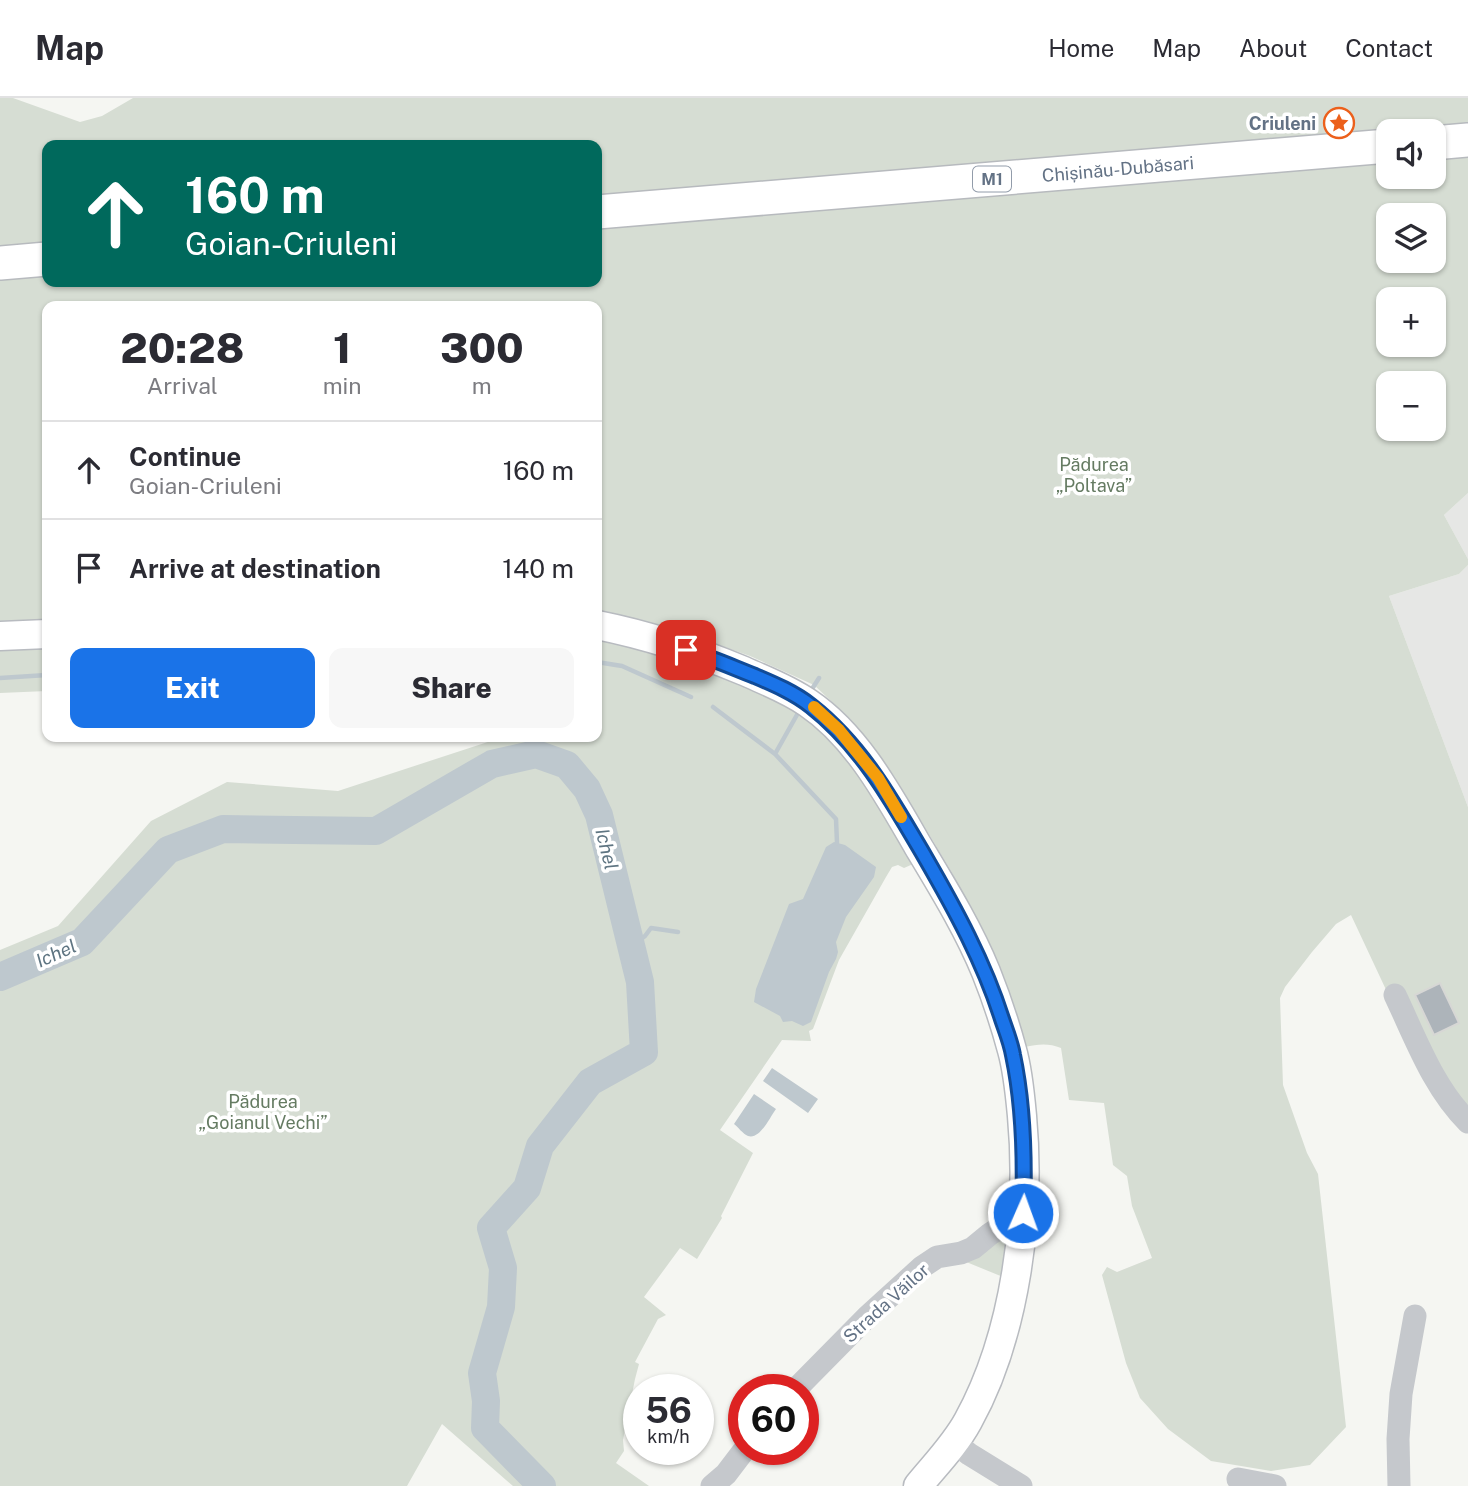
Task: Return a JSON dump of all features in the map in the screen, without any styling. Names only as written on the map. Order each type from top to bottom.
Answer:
[{"type":"highway","points":[[1446,142],[1468,140]]},
{"type":"highway","name":"Chișinău-Dubăsari","points":[[602,212],[1376,147]]},
{"type":"highway","points":[[0,263],[42,259]]},
{"type":"main road","points":[[602,626],[635,633],[712,658],[781,687],[810,704],[839,730],[878,778],[951,902],[985,970],[1013,1053],[1020,1099],[1025,1145],[1018,1270],[1004,1328],[978,1403],[954,1442],[918,1486]]},
{"type":"main road","points":[[0,636],[42,634]]},
{"type":"street","points":[[1395,995],[1440,1088],[1468,1122]]},
{"type":"street","name":"Strada Văilor","points":[[812,1374],[867,1317],[922,1267],[937,1257],[973,1248],[989,1234],[1023,1213]]},
{"type":"street","points":[[1399,1486],[1401,1394],[1415,1316]]},
{"type":"street","points":[[954,1442],[968,1454],[1021,1486]]},
{"type":"street","points":[[712,1486],[733,1465]]},
{"type":"street","points":[[1238,1479],[1275,1486]]},
{"type":"shaded area","points":[[1468,493],[1468,559],[1444,515]]},
{"type":"shaded area","points":[[1468,565],[1468,807],[1389,596],[1459,574]]},
{"type":"shaded area","points":[[834,842],[845,845],[876,867],[874,877],[846,917],[836,942],[836,959],[811,1022],[803,1026],[792,1021],[783,1022],[780,1016],[754,1002],[756,989],[789,904],[803,899],[826,847]]},
{"type":"shaded area","points":[[772,1068],[818,1099],[808,1113],[763,1081]]},
{"type":"shaded area","points":[[754,1094],[776,1109],[757,1135],[748,1136],[734,1124]]},
{"type":"green space","points":[[0,98],[13,98],[80,122],[102,116],[133,98],[1468,98],[1468,132],[1446,132],[1446,119],[1376,119],[1376,132],[602,205],[602,140],[42,140],[42,251],[0,255]]},
{"type":"green space","name":"Pădurea „Poltava”","points":[[1468,146],[1468,493],[1444,515],[1468,559],[1468,565],[1459,574],[1389,596],[1468,807],[1468,1116],[1388,994],[1351,915],[1336,924],[1285,987],[1280,998],[1283,1085],[1307,1153],[1318,1174],[1346,1427],[1310,1465],[1271,1471],[1211,1461],[1168,1429],[1140,1398],[1126,1363],[1102,1275],[1107,1267],[1117,1272],[1152,1258],[1132,1206],[1127,1176],[1113,1165],[1104,1103],[1069,1100],[1061,1048],[1043,1044],[1025,1047],[1004,977],[951,871],[894,776],[850,719],[814,685],[750,656],[669,627],[602,612],[602,301],[42,301],[42,622],[0,624],[0,273],[42,269],[42,287],[602,287],[602,222],[1376,154],[1376,189],[1446,189],[1446,148]]},
{"type":"green space","name":"Pădurea „Goianul Vechi”","points":[[602,635],[770,690],[833,737],[920,861],[904,868],[898,865],[892,867],[839,960],[813,1029],[809,1031],[811,1041],[782,1040],[720,1130],[753,1153],[722,1218],[697,1259],[680,1248],[644,1297],[666,1315],[658,1319],[635,1362],[639,1364],[636,1374],[623,1374],[623,1452],[616,1463],[649,1486],[513,1486],[442,1424],[407,1486],[0,1486],[0,950],[58,926],[151,821],[227,782],[338,791],[488,742],[602,742]]},
{"type":"green space","points":[[42,641],[42,691],[0,693],[0,643]]},
{"type":"green space","points":[[1009,1235],[1003,1277],[959,1259]]},
{"type":"building","points":[[1440,983],[1459,1023],[1434,1035],[1415,995]]},
{"type":"waterway","points":[[602,663],[622,666],[691,697]]},
{"type":"waterway","points":[[0,678],[42,675]]},
{"type":"waterway","points":[[812,689],[819,678]]},
{"type":"waterway","points":[[713,707],[775,754],[836,819],[837,843]]},
{"type":"waterway","points":[[775,754],[798,713]]},
{"type":"waterway","name":"Ichel","points":[[0,977],[82,942],[168,850],[223,829],[376,831],[492,764],[536,754],[567,765],[587,789],[599,815],[640,982],[644,1052],[590,1082],[540,1146],[527,1188],[491,1228],[503,1268],[501,1307],[482,1373],[486,1401],[485,1428],[542,1486]]},
{"type":"waterway","points":[[631,947],[651,928],[678,932]]},
{"type":"slow traffic","points":[[814,707],[839,730],[878,778],[901,817]]},
{"type":"place","name":"Criuleni","points":[[1339,123]]},
{"type":"route","points":[[686,650],[781,687],[810,704],[839,730],[878,778],[951,902],[985,970],[998,1006],[1013,1053],[1020,1099],[1025,1145],[1023,1213]]}]
